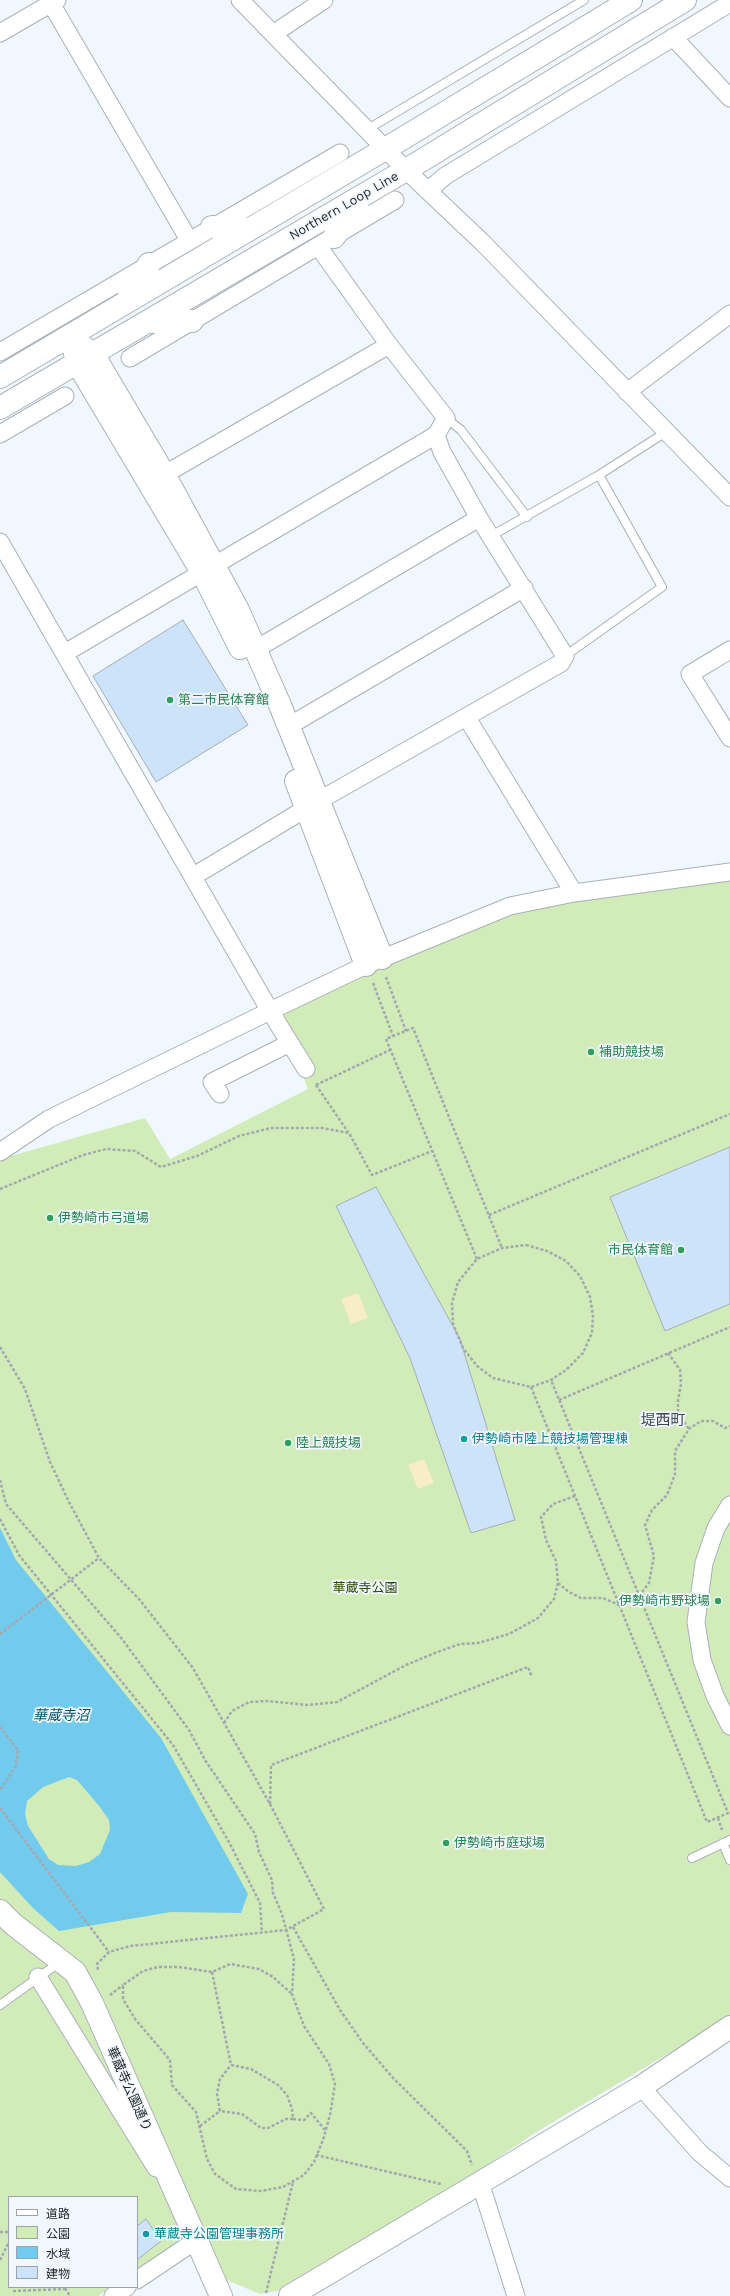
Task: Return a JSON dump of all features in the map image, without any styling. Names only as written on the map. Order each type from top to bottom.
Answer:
[{"type":"street","points":[[240,0],[368,129],[406,170],[430,190],[483,243],[730,497]]},
{"type":"street","points":[[273,34],[324,0]]},
{"type":"street","points":[[0,377],[70,337],[126,301],[386,148],[631,0]]},
{"type":"street","name":"Northern Loop Line","points":[[6,404],[406,170],[685,0]]},
{"type":"street","points":[[0,33],[52,1],[189,240]]},
{"type":"street","points":[[430,190],[445,176],[730,3]]},
{"type":"street","points":[[673,37],[730,98]]},
{"type":"street","points":[[0,352],[340,153]]},
{"type":"street","points":[[326,241],[362,196]]},
{"type":"street","points":[[130,358],[395,200]]},
{"type":"street","points":[[212,227],[248,229]]},
{"type":"street","points":[[65,652],[436,435],[446,418],[389,345],[326,241]]},
{"type":"street","points":[[126,301],[149,264]]},
{"type":"street","points":[[627,392],[730,314]]},
{"type":"street","points":[[148,322],[192,321]]},
{"type":"street","points":[[70,337],[85,359],[208,569],[238,610],[289,726],[313,804],[376,969]]},
{"type":"street","points":[[156,479],[389,345]]},
{"type":"street","points":[[0,434],[65,396]]},
{"type":"street","points":[[0,422],[6,404]]},
{"type":"street","points":[[194,876],[313,804],[561,663],[565,656],[480,518],[442,452],[436,435]]},
{"type":"street","points":[[256,649],[480,518]]},
{"type":"street","points":[[0,542],[194,876],[270,1011],[306,1069]]},
{"type":"street","points":[[208,569],[243,653],[313,804]]},
{"type":"street","points":[[289,726],[524,588]]},
{"type":"street","points":[[730,650],[690,674],[730,738]]},
{"type":"street","points":[[466,718],[574,893]]},
{"type":"street","points":[[0,1152],[49,1119],[270,1011],[376,969],[510,906],[574,893],[730,872]]},
{"type":"street","points":[[220,1094],[212,1082],[290,1043]]},
{"type":"street","points":[[730,1505],[716,1528],[704,1563],[696,1622],[702,1660],[715,1696],[730,1726]]},
{"type":"street","name":"華蔵寺公園通り","points":[[0,1911],[13,1924],[75,1972],[92,2003],[195,2240],[221,2296]]},
{"type":"street","points":[[38,1978],[181,2207]]},
{"type":"street","points":[[290,2296],[476,2174],[641,2087],[730,2027]]},
{"type":"street","points":[[641,2087],[700,2153],[730,2178]]},
{"type":"street","points":[[476,2174],[516,2296]]},
{"type":"street","points":[[138,2279],[195,2240]]},
{"type":"street","points":[[113,2296],[125,2288]]},
{"type":"lane","points":[[368,129],[584,0]]},
{"type":"lane","points":[[446,418],[461,430],[527,517]]},
{"type":"lane","points":[[491,536],[599,475],[666,432]]},
{"type":"lane","points":[[565,656],[662,587],[599,475]]},
{"type":"lane","points":[[692,1858],[727,1842],[730,1860]]},
{"type":"lane","points":[[0,2005],[61,1961]]},
{"type":"path","points":[[376,969],[406,1031]]},
{"type":"path","points":[[376,969],[393,1036]]},
{"type":"path","points":[[477,1260],[386,1039],[413,1028],[502,1248]]},
{"type":"path","points":[[316,1085],[390,1050]]},
{"type":"path","points":[[306,1069],[349,1133],[372,1175],[432,1151]]},
{"type":"path","points":[[489,1215],[730,1114]]},
{"type":"path","points":[[0,1189],[84,1155],[106,1149],[135,1151],[162,1167],[197,1156],[240,1136],[271,1128],[322,1128],[349,1133]]},
{"type":"path","points":[[526,1245],[547,1251],[566,1261],[580,1276],[590,1297],[593,1316],[592,1333],[583,1353],[566,1370],[550,1380],[531,1387],[494,1378],[477,1366],[464,1348],[453,1324],[452,1303],[458,1282],[477,1260],[502,1248],[526,1245]]},
{"type":"path","points":[[559,1400],[730,1327]]},
{"type":"path","points":[[0,1347],[25,1389],[50,1462],[69,1502],[99,1558],[138,1599],[193,1668],[270,1804],[324,1909],[308,1916],[293,1927],[286,1930],[130,1946],[109,1952],[97,1964],[98,1974]]},
{"type":"path","points":[[668,1353],[680,1370],[682,1384],[678,1400],[678,1413],[689,1429]]},
{"type":"path","points":[[531,1387],[707,1822],[728,1814],[550,1380]]},
{"type":"path","points":[[639,1596],[649,1583],[654,1556],[645,1525],[652,1510],[667,1495],[675,1474],[675,1451],[689,1429],[701,1421],[713,1421],[726,1428],[730,1426]]},
{"type":"path","points":[[0,1480],[6,1504],[122,1639],[189,1730],[205,1760],[256,1834],[259,1852],[272,1880],[273,1893],[294,1959],[292,1994],[304,2026],[329,2064],[335,2084],[326,2130],[316,2155],[304,2175],[283,2187],[261,2191],[236,2189],[215,2174],[207,2159],[202,2143],[200,2126],[196,2112],[172,2085],[170,2060],[140,2027],[123,1999],[123,1985]]},
{"type":"path","points":[[224,1724],[232,1711],[249,1702],[267,1701],[308,1706],[337,1702],[406,1665],[460,1644],[478,1643],[509,1634],[538,1618],[554,1599],[558,1583],[556,1561],[546,1540],[541,1517],[553,1504],[575,1496]]},
{"type":"path","points":[[0,1519],[19,1555],[173,1745],[229,1842],[260,1903],[262,1933]]},
{"type":"path","points":[[0,1634],[99,1558]]},
{"type":"path","points":[[558,1583],[569,1592],[581,1598],[603,1598],[619,1605]]},
{"type":"path","points":[[270,1804],[271,1765],[528,1667],[532,1677]]},
{"type":"path","points":[[0,1727],[18,1750],[16,1766],[0,1790]]},
{"type":"path","points":[[0,1808],[109,1952]]},
{"type":"path","points":[[293,1927],[340,2010],[363,2044],[393,2078],[467,2151],[476,2174]]},
{"type":"path","points":[[109,1996],[143,1970],[158,1967],[179,1967],[212,1972],[230,1964],[242,1964],[258,1969],[273,1977],[292,1994]]},
{"type":"path","points":[[212,1972],[231,2065],[220,2079],[217,2094],[220,2111]]},
{"type":"path","points":[[231,2065],[251,2069],[278,2085],[287,2095],[292,2108],[293,2119]]},
{"type":"path","points":[[200,2126],[220,2111],[242,2114],[261,2128],[268,2128],[286,2119],[304,2120],[311,2113],[326,2130]]},
{"type":"path","points":[[316,2155],[447,2185]]},
{"type":"path","points":[[266,2293],[293,2182]]},
{"type":"path","points":[[0,2260],[8,2244]]},
{"type":"path","points":[[13,2291],[64,2288],[70,2296]]},
{"type":"green space","name":"華蔵寺公園","points":[[730,878],[730,2017],[538,2131],[475,2173],[282,2290],[260,2294],[224,2279],[200,2226],[138,2269],[138,2196],[8,2196],[8,2288],[110,2288],[98,2296],[0,2296],[0,1159],[145,1118],[170,1159],[308,1089],[278,1015],[399,959],[522,909]]},
{"type":"sand","points":[[358,1293],[368,1318],[351,1324],[341,1299]]},
{"type":"sand","points":[[424,1459],[434,1483],[418,1489],[408,1465]]},
{"type":"water","name":"華蔵寺沼","points":[[0,1528],[16,1560],[161,1738],[248,1894],[241,1913],[171,1912],[59,1931],[34,1909],[0,1872]],"holes":[[[69,1777],[77,1780],[109,1820],[110,1830],[100,1854],[89,1862],[76,1866],[58,1865],[49,1859],[28,1826],[25,1814],[27,1801],[43,1787]]]},
{"type":"building","name":"第二市民体育館","points":[[183,620],[248,725],[156,782],[93,676]]},
{"type":"building","name":"市民体育館","points":[[730,1147],[730,1304],[665,1331],[610,1197]]},
{"type":"building","name":"伊勢崎市陸上競技場管理棟","points":[[376,1187],[460,1339],[515,1520],[471,1533],[410,1358],[336,1206]]},
{"type":"building","name":"華蔵寺公園管理事務所","points":[[146,2219],[161,2241],[138,2259],[138,2225]]},
{"type":"place","name":"第二市民体育館","points":[[170,700]]},
{"type":"place","name":"補助競技場","points":[[591,1052]]},
{"type":"place","name":"伊勢崎市弓道場","points":[[50,1218]]},
{"type":"place","name":"市民体育館","points":[[681,1250]]},
{"type":"place","name":"伊勢崎市陸上競技場管理棟","points":[[464,1439]]},
{"type":"place","name":"陸上競技場","points":[[288,1443]]},
{"type":"place","name":"伊勢崎市野球場","points":[[718,1601]]},
{"type":"place","name":"伊勢崎市庭球場","points":[[446,1843]]},
{"type":"place","name":"華蔵寺公園管理事務所","points":[[146,2234]]},
{"type":"district","name":"堤西町","points":[[663,1421]]}]
